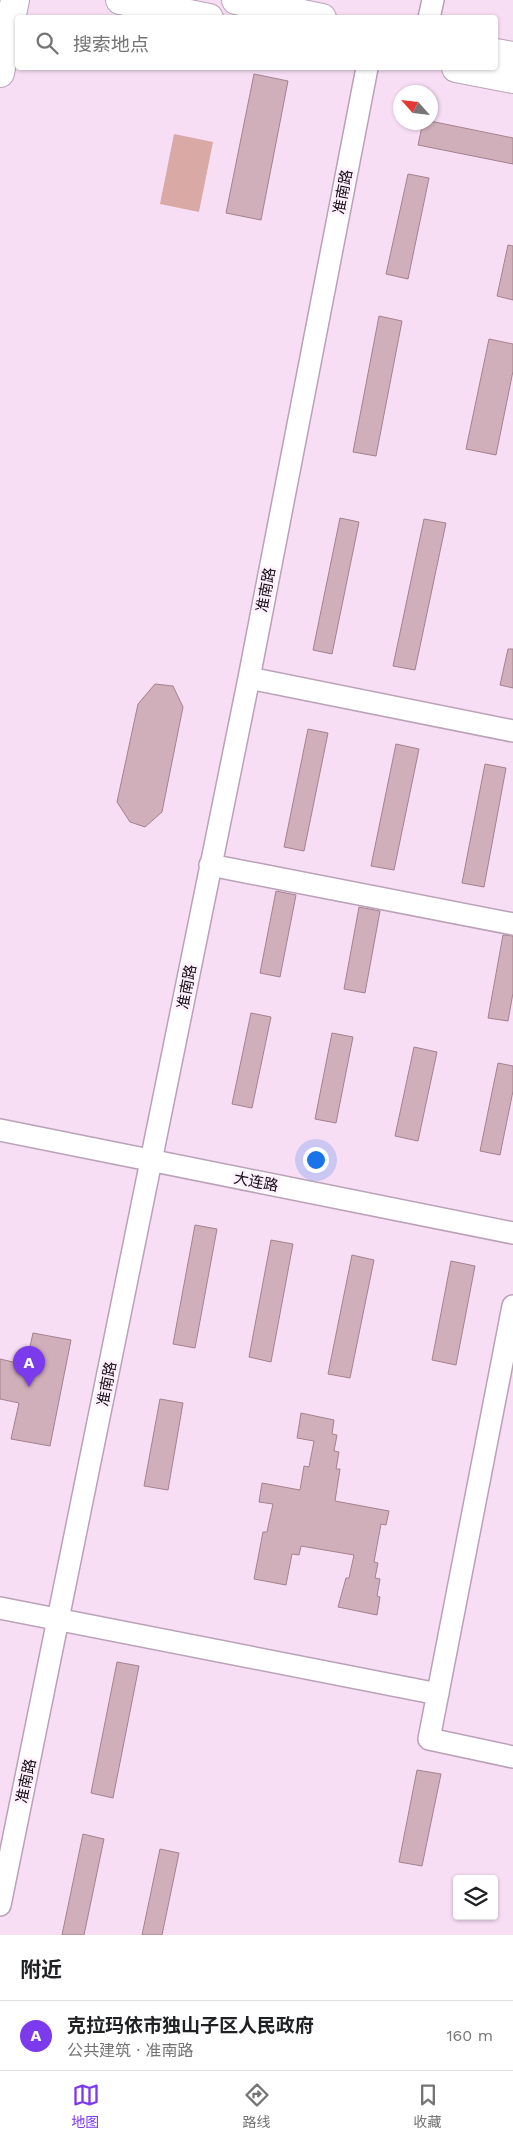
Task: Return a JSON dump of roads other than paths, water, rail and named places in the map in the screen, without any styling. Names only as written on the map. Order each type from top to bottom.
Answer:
[{"type":"main road","points":[[0,73],[15,0]]},
{"type":"main road","points":[[120,0],[194,15]]},
{"type":"main road","points":[[236,0],[308,15]]},
{"type":"main road","points":[[498,53],[513,56]]},
{"type":"main road","points":[[466,70],[513,79]]},
{"type":"street","points":[[430,15],[433,0]]},
{"type":"street","name":"准南路","points":[[0,1905],[249,678],[367,70]]},
{"type":"street","points":[[249,678],[513,731]]},
{"type":"street","points":[[210,865],[513,924]]},
{"type":"street","name":"大连路","points":[[0,1130],[513,1233]]},
{"type":"street","points":[[513,1306],[429,1739],[513,1757]]},
{"type":"street","points":[[0,1608],[438,1694]]},
{"type":"place","name":"克拉玛依市独山子区人民政府","points":[[29,1387]]}]
